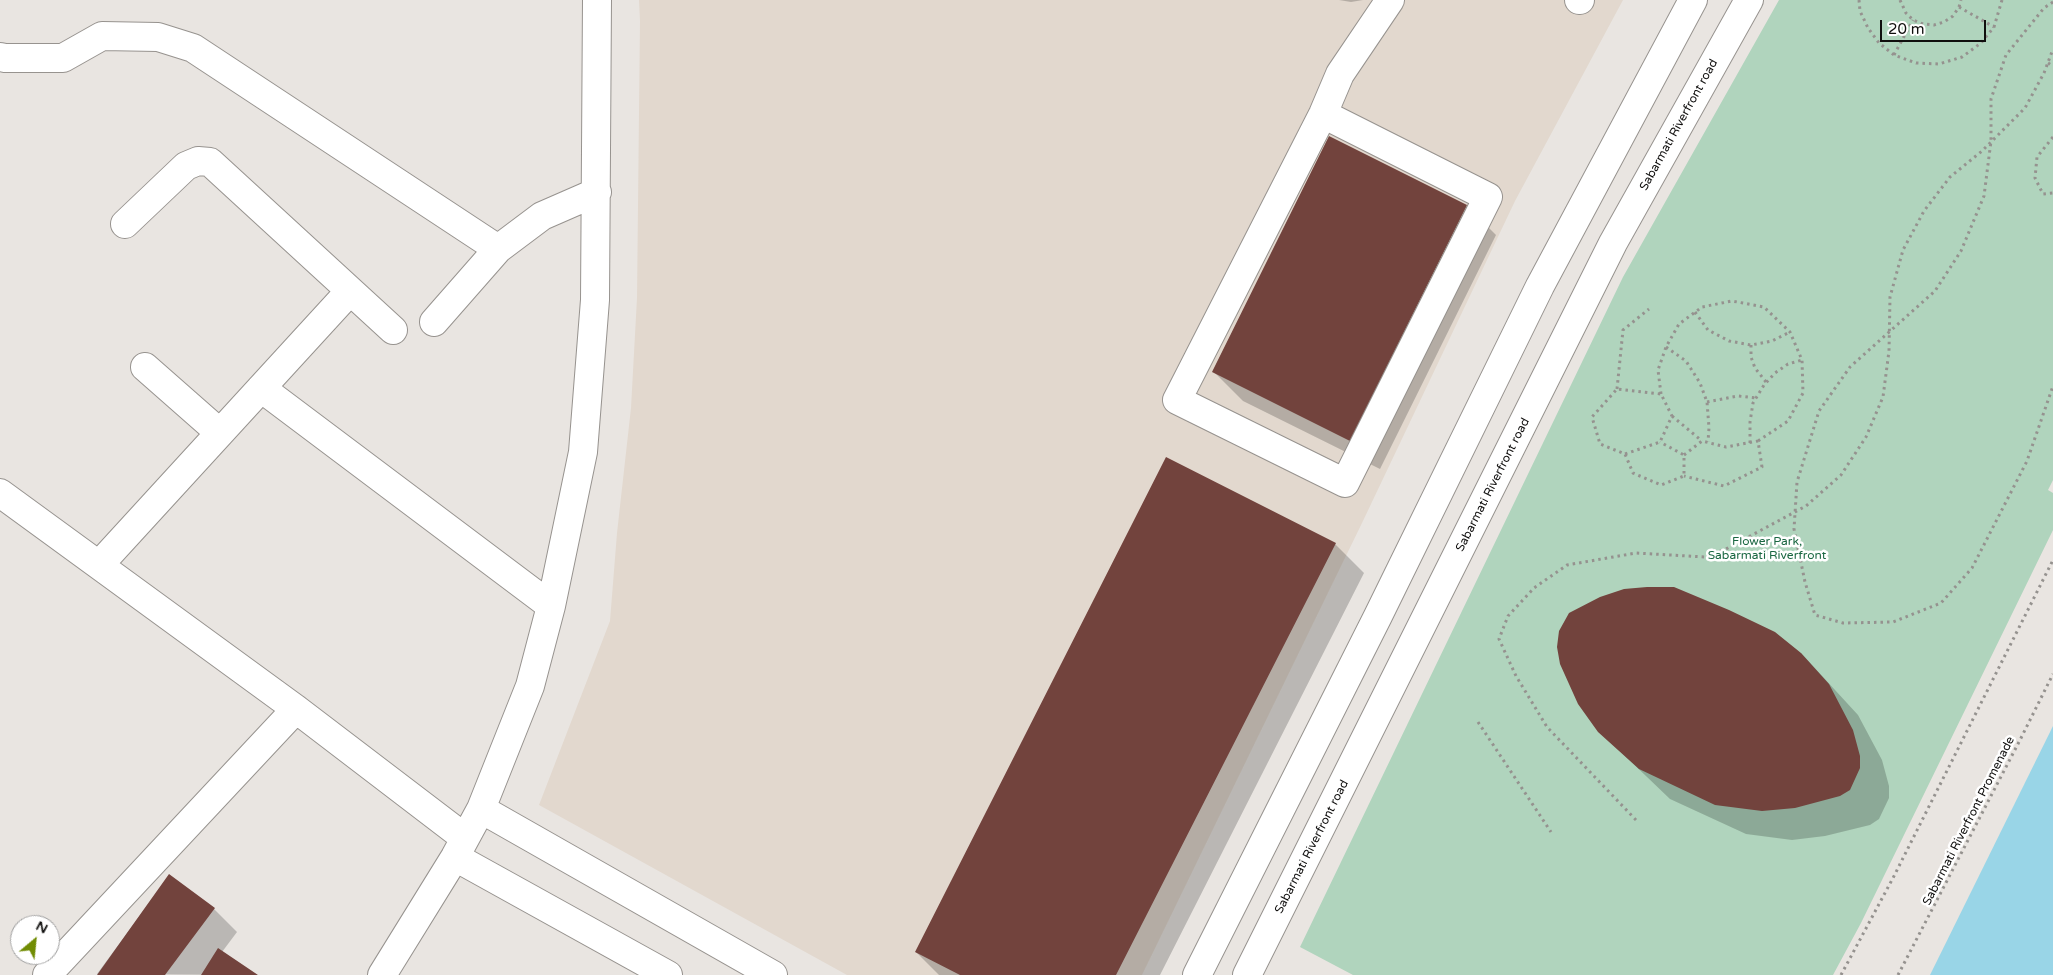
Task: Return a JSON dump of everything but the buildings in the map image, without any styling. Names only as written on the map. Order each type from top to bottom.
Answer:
[{"type":"street","points":[[382,975],[460,848],[481,809],[530,686],[551,606],[583,452],[595,300],[597,0]]},
{"type":"street","points":[[1323,114],[1488,197],[1345,483],[1178,400],[1323,114],[1340,74],[1390,0]]},
{"type":"street","points":[[1197,975],[1378,616],[1540,286],[1693,0]]},
{"type":"street","name":"Sabarmati Riverfront road","points":[[1247,975],[1613,244],[1749,0]]},
{"type":"street","points":[[0,57],[62,58],[102,36],[158,37],[193,48],[498,249]]},
{"type":"street","points":[[125,224],[186,166],[198,161],[210,162],[393,330]]},
{"type":"street","points":[[434,322],[498,249],[542,216],[597,192]]},
{"type":"street","points":[[99,565],[350,291]]},
{"type":"street","points":[[145,367],[220,434]]},
{"type":"street","points":[[262,388],[551,606]]},
{"type":"street","points":[[0,493],[296,709],[460,848],[668,975]]},
{"type":"street","points":[[47,975],[296,709]]},
{"type":"street","points":[[481,809],[773,975]]},
{"type":"path","points":[[1859,0],[1860,11],[1868,28],[1879,43],[1894,55],[1916,63],[1939,64],[1962,57],[1981,43],[1994,27],[2002,0]]},
{"type":"path","points":[[1900,0],[1906,13],[1913,20],[1923,24],[1934,25],[1944,22],[1953,16],[1961,0]]},
{"type":"path","points":[[2053,2],[2044,8],[2006,55],[1991,100],[1991,141],[1984,196],[1961,250],[1935,291],[1850,367],[1818,410],[1796,482],[1794,529],[1805,582],[1815,615],[1843,623],[1893,622],[1941,604],[1972,568],[2027,461],[2053,386]]},
{"type":"path","points":[[1959,7],[1994,27]]},
{"type":"path","points":[[1894,55],[1913,20]]},
{"type":"path","points":[[1636,820],[1546,727],[1516,676],[1499,639],[1508,616],[1534,588],[1567,565],[1636,553],[1705,558],[1726,549],[1806,506],[1841,475],[1866,437],[1883,397],[1889,351],[1890,297],[1903,250],[1924,211],[1950,177],[1982,150],[2024,108],[2048,63],[2053,49]]},
{"type":"path","points":[[2048,63],[2053,66]]},
{"type":"path","points":[[2053,137],[2037,157],[2035,178],[2043,194],[2053,193]]},
{"type":"path","points":[[1732,301],[1764,307],[1790,332],[1802,360],[1803,393],[1788,421],[1758,441],[1726,447],[1702,441],[1672,416],[1661,394],[1658,370],[1666,347],[1679,324],[1695,312],[1702,307],[1732,301]]},
{"type":"path","points":[[1648,310],[1623,330],[1617,389],[1592,417],[1600,444],[1626,454],[1660,442],[1672,416]]},
{"type":"path","points":[[1695,312],[1708,330],[1729,341],[1751,345],[1772,341],[1790,332]]},
{"type":"path","points":[[1751,345],[1751,357],[1755,368],[1766,382]]},
{"type":"path","points":[[1666,347],[1686,361],[1700,383],[1707,402],[1710,428],[1708,442]]},
{"type":"path","points":[[1750,443],[1750,422],[1756,398],[1766,382],[1775,372],[1788,364],[1802,360]]},
{"type":"path","points":[[1617,389],[1661,394]]},
{"type":"path","points":[[1707,402],[1738,396],[1756,398]]},
{"type":"path","points":[[1684,455],[1702,441]]},
{"type":"path","points":[[1626,454],[1632,473],[1661,485],[1684,476],[1724,486],[1762,467],[1758,441]]},
{"type":"path","points":[[1660,442],[1684,455]]},
{"type":"path","points":[[1684,455],[1684,476]]},
{"type":"path","points":[[1841,975],[1897,870],[2053,560]]},
{"type":"path","name":"Sabarmati Riverfront Promenade","points":[[1898,975],[2053,674]]},
{"type":"path","points":[[1478,722],[1551,832]]},
{"type":"shaded area","points":[[639,0],[1623,0],[1515,201],[1362,523],[1142,975],[847,975],[539,805],[610,621],[617,533],[631,408],[637,298]]},
{"type":"green space","name":"Flower Park, Sabarmati Riverfront","points":[[1779,0],[2053,0],[2053,480],[2048,490],[2053,493],[2053,530],[1861,923],[1833,975],[1353,975],[1300,947],[1623,277]]},
{"type":"water","points":[[2053,726],[2053,975],[1930,975]]}]
